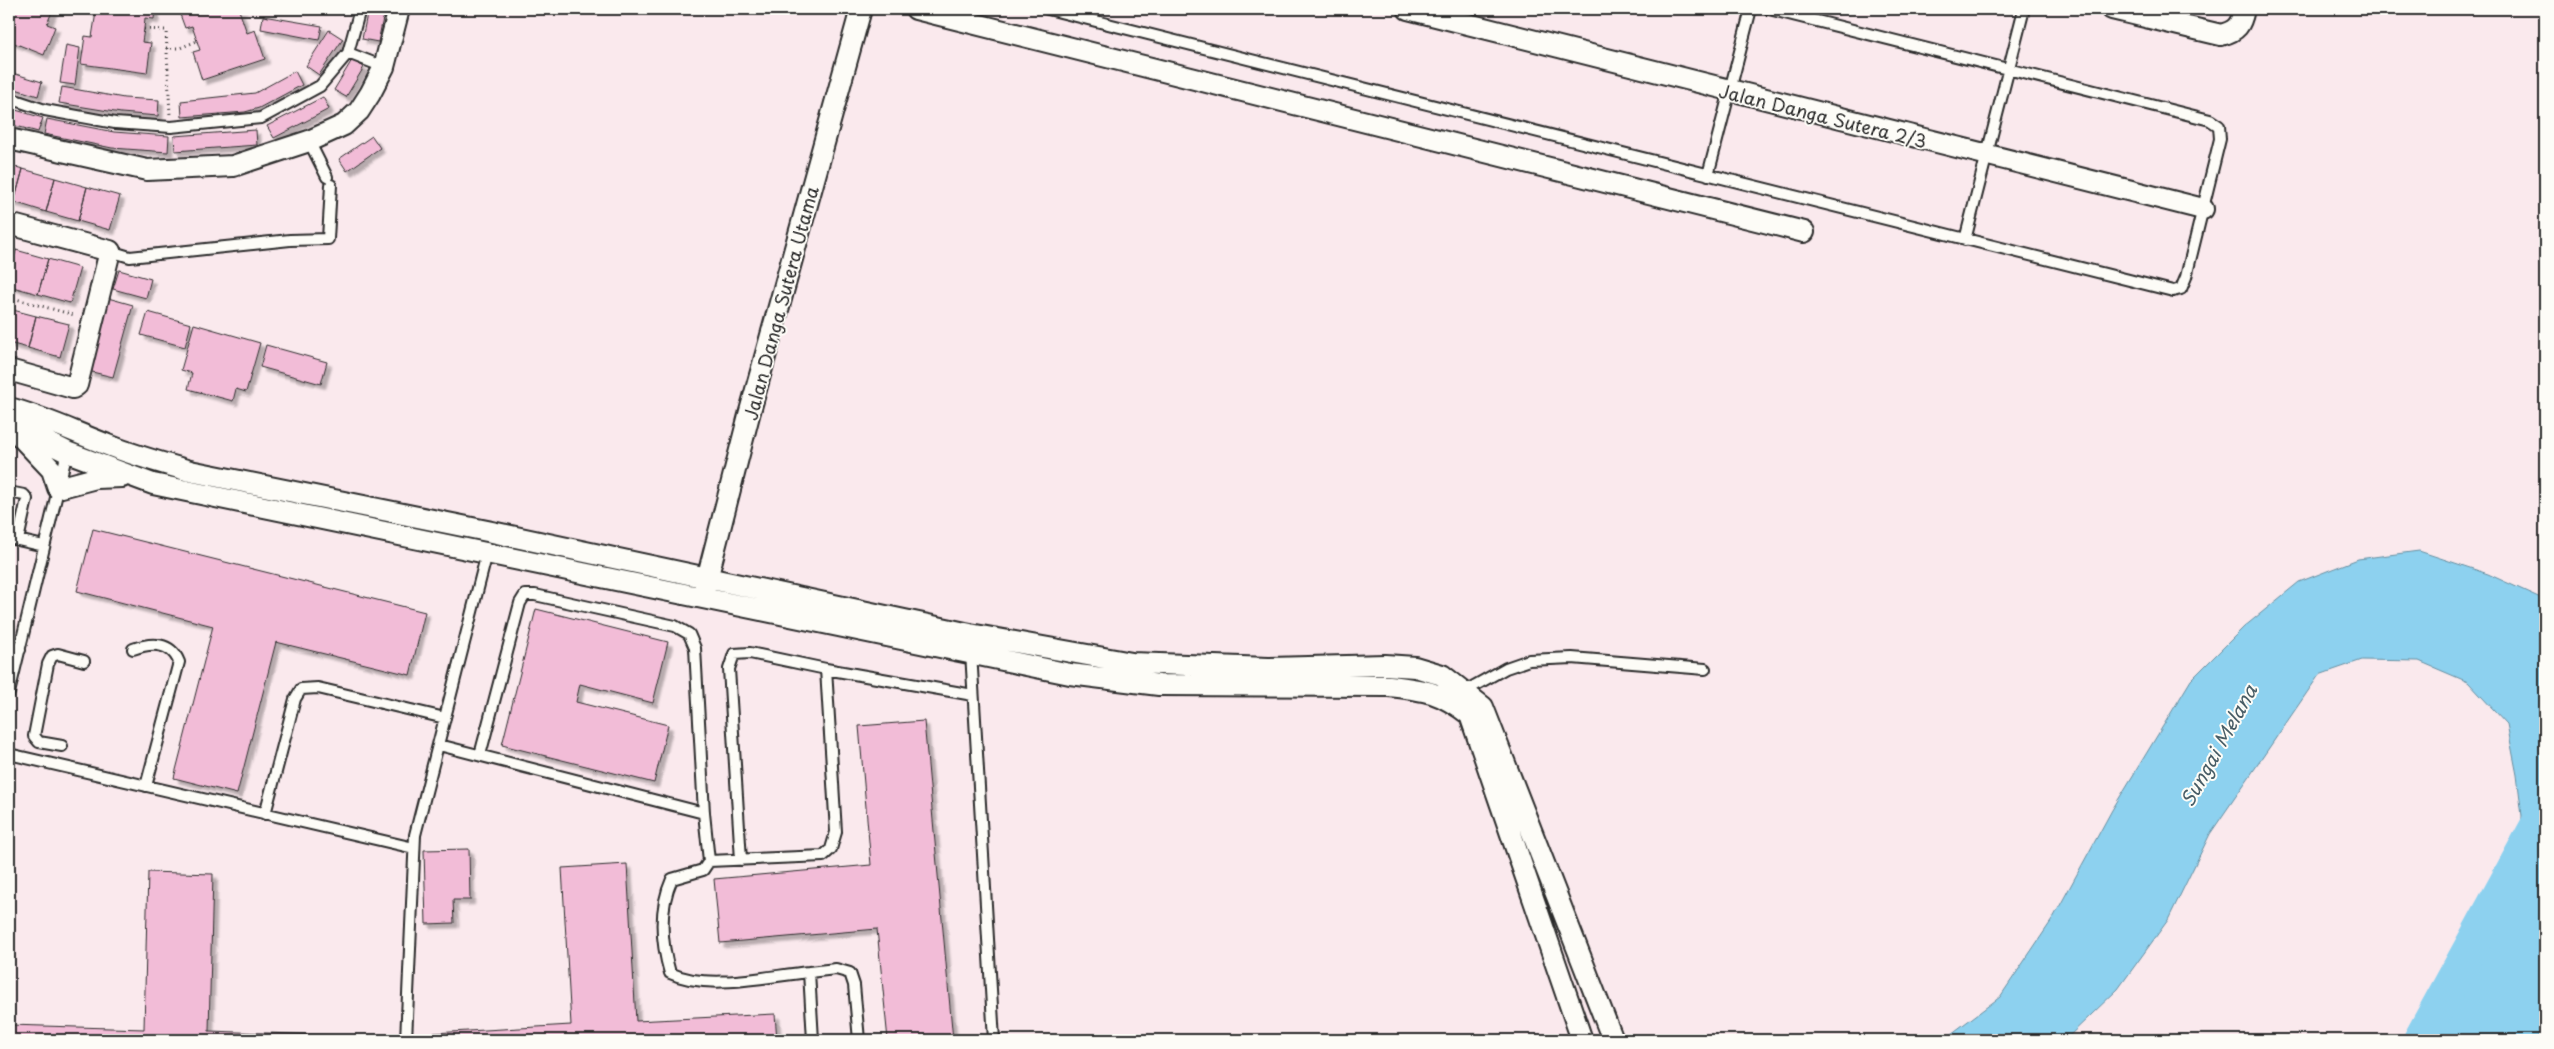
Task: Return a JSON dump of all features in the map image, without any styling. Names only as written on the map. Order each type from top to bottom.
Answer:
[{"type":"street","points":[[9,139],[147,170],[233,166],[309,141],[344,125],[359,111],[384,67],[399,9]]},
{"type":"street","name":"Jalan Danga Sutera Utama","points":[[704,588],[861,9]]},
{"type":"street","points":[[916,9],[1804,232]]},
{"type":"street","name":"Jalan Danga Sutera 2/3","points":[[1408,9],[1445,13],[1731,91],[2203,209]]},
{"type":"street","points":[[2112,9],[2221,35],[2235,31],[2242,22],[2244,9]]},
{"type":"street","points":[[9,224],[110,251],[78,382],[73,388],[9,370]]},
{"type":"street","points":[[9,408],[73,429],[122,450],[190,471],[492,532],[704,588]]},
{"type":"street","points":[[9,423],[67,452],[126,476],[189,493],[487,553],[704,588],[971,644],[1070,674],[1159,684],[1389,686],[1428,690],[1450,700],[1470,715],[1582,1040]]},
{"type":"street","points":[[9,423],[52,470],[58,488],[96,478],[126,476]]},
{"type":"street","points":[[67,452],[73,429]]},
{"type":"street","points":[[487,553],[492,532]]},
{"type":"street","points":[[971,644],[1132,663],[1270,668],[1385,665],[1414,667],[1442,675],[1465,691],[1483,707],[1613,1040]]},
{"type":"lane","points":[[9,98],[45,110],[106,121],[171,126],[261,118],[320,86],[348,52],[360,9]]},
{"type":"lane","points":[[1048,9],[1965,240],[2172,291],[2181,289],[2186,277],[2220,139],[2219,126],[2210,120],[1769,9]]},
{"type":"lane","points":[[1708,176],[1751,9]]},
{"type":"lane","points":[[1965,240],[2024,9]]},
{"type":"lane","points":[[348,52],[384,67]]},
{"type":"lane","points":[[110,251],[130,257],[290,240],[328,240],[329,181],[309,141]]},
{"type":"lane","points":[[9,694],[67,452]]},
{"type":"lane","points":[[9,492],[24,495],[27,499],[14,539],[44,546]]},
{"type":"lane","points":[[406,1040],[414,848],[487,553]]},
{"type":"lane","points":[[480,755],[520,603],[525,595],[536,595],[675,626],[688,634],[696,648],[704,813],[709,862],[704,870],[672,879],[665,893],[662,931],[670,973],[682,978],[707,982],[836,969],[850,973],[854,985],[859,1040]]},
{"type":"lane","points":[[133,649],[151,644],[165,647],[175,652],[179,662],[146,786]]},
{"type":"lane","points":[[971,644],[994,1040]]},
{"type":"lane","points":[[9,647],[20,650]]},
{"type":"lane","points":[[742,860],[729,669],[734,654],[750,652],[826,669],[973,695]]},
{"type":"lane","points":[[62,746],[39,742],[34,736],[48,664],[52,656],[58,654],[84,660]]},
{"type":"lane","points":[[1465,691],[1506,668],[1529,660],[1572,658],[1705,668]]},
{"type":"lane","points":[[709,862],[823,856],[832,849],[836,832],[826,669]]},
{"type":"lane","points":[[265,814],[296,700],[301,689],[318,688],[445,718]]},
{"type":"lane","points":[[439,745],[704,813]]},
{"type":"lane","points":[[9,754],[414,848]]},
{"type":"lane","points":[[809,972],[813,1040]]},
{"type":"path","points":[[144,29],[166,30],[171,126]]},
{"type":"path","points":[[166,48],[180,48],[197,41]]},
{"type":"path","points":[[9,297],[92,320]]},
{"type":"water","name":"Sungai Melana","points":[[2419,551],[2488,574],[2545,600],[2545,1040],[2420,1040],[2519,858],[2522,816],[2517,775],[2507,724],[2468,682],[2419,661],[2362,660],[2319,675],[2210,834],[2168,920],[2118,989],[2065,1040],[1943,1040],[2000,997],[2052,920],[2112,810],[2191,680],[2244,627],[2299,582],[2358,559]]},
{"type":"building","points":[[9,9],[53,9],[47,24],[55,27],[44,55],[9,41]]},
{"type":"building","points":[[88,9],[155,9],[154,19],[145,18],[142,42],[151,43],[147,73],[81,64],[85,36],[92,37],[96,12],[88,11]]},
{"type":"building","points":[[178,9],[243,9],[239,10],[247,33],[255,30],[265,59],[202,80],[193,52],[200,50],[192,26],[185,28]]},
{"type":"building","points":[[368,9],[385,9],[378,42],[362,39]]},
{"type":"building","points":[[263,16],[322,26],[319,40],[261,29]]},
{"type":"building","points":[[329,30],[343,39],[319,75],[306,66]]},
{"type":"building","points":[[66,45],[80,48],[75,85],[60,83]]},
{"type":"building","points":[[352,60],[364,67],[346,97],[334,90]]},
{"type":"building","points":[[295,71],[302,85],[259,108],[245,112],[182,117],[181,101],[255,93]]},
{"type":"building","points":[[9,72],[42,82],[38,96],[9,87]]},
{"type":"building","points":[[62,87],[124,98],[159,100],[158,116],[121,113],[59,103]]},
{"type":"building","points":[[323,97],[329,109],[274,138],[267,126]]},
{"type":"building","points":[[9,108],[43,118],[38,132],[9,124]]},
{"type":"building","points":[[47,119],[114,132],[169,136],[168,152],[112,148],[44,134]]},
{"type":"building","points":[[256,130],[257,145],[175,151],[174,136]]},
{"type":"building","points":[[372,136],[380,148],[347,171],[339,159]]},
{"type":"building","points":[[9,165],[23,169],[14,202],[9,201]]},
{"type":"building","points":[[23,169],[55,178],[46,212],[14,202]]},
{"type":"building","points":[[55,178],[87,187],[78,221],[46,212]]},
{"type":"building","points":[[87,187],[120,196],[110,230],[78,221]]},
{"type":"building","points":[[9,248],[16,250],[9,276]]},
{"type":"building","points":[[16,250],[48,259],[38,294],[9,286],[9,276]]},
{"type":"building","points":[[48,259],[80,268],[70,303],[38,294]]},
{"type":"building","points":[[119,270],[151,279],[146,298],[113,289]]},
{"type":"building","points":[[108,298],[133,305],[113,377],[88,371]]},
{"type":"building","points":[[9,309],[36,316],[28,348],[9,343]]},
{"type":"building","points":[[148,312],[191,324],[185,347],[141,335]]},
{"type":"building","points":[[36,316],[69,324],[60,357],[28,348]]},
{"type":"building","points":[[194,324],[260,343],[246,392],[236,389],[233,401],[188,389],[192,373],[181,370]]},
{"type":"building","points":[[266,345],[327,362],[321,384],[260,367]]},
{"type":"building","points":[[93,529],[425,612],[410,675],[276,642],[237,794],[174,778],[213,626],[77,591]]},
{"type":"building","points":[[536,609],[668,642],[653,703],[580,684],[576,702],[668,725],[654,783],[502,745]]},
{"type":"building","points":[[924,721],[953,1040],[888,1040],[877,929],[720,943],[714,879],[871,865],[859,726]]},
{"type":"building","points":[[469,849],[470,900],[453,900],[454,923],[426,924],[424,850]]},
{"type":"building","points":[[627,864],[636,1021],[775,1014],[777,1040],[434,1040],[434,1033],[571,1025],[562,868]]},
{"type":"building","points":[[148,872],[213,874],[209,1031],[348,1036],[348,1040],[9,1040],[9,1025],[144,1029]]},
{"type":"waterway","points":[[2420,1040],[2545,811]]}]
